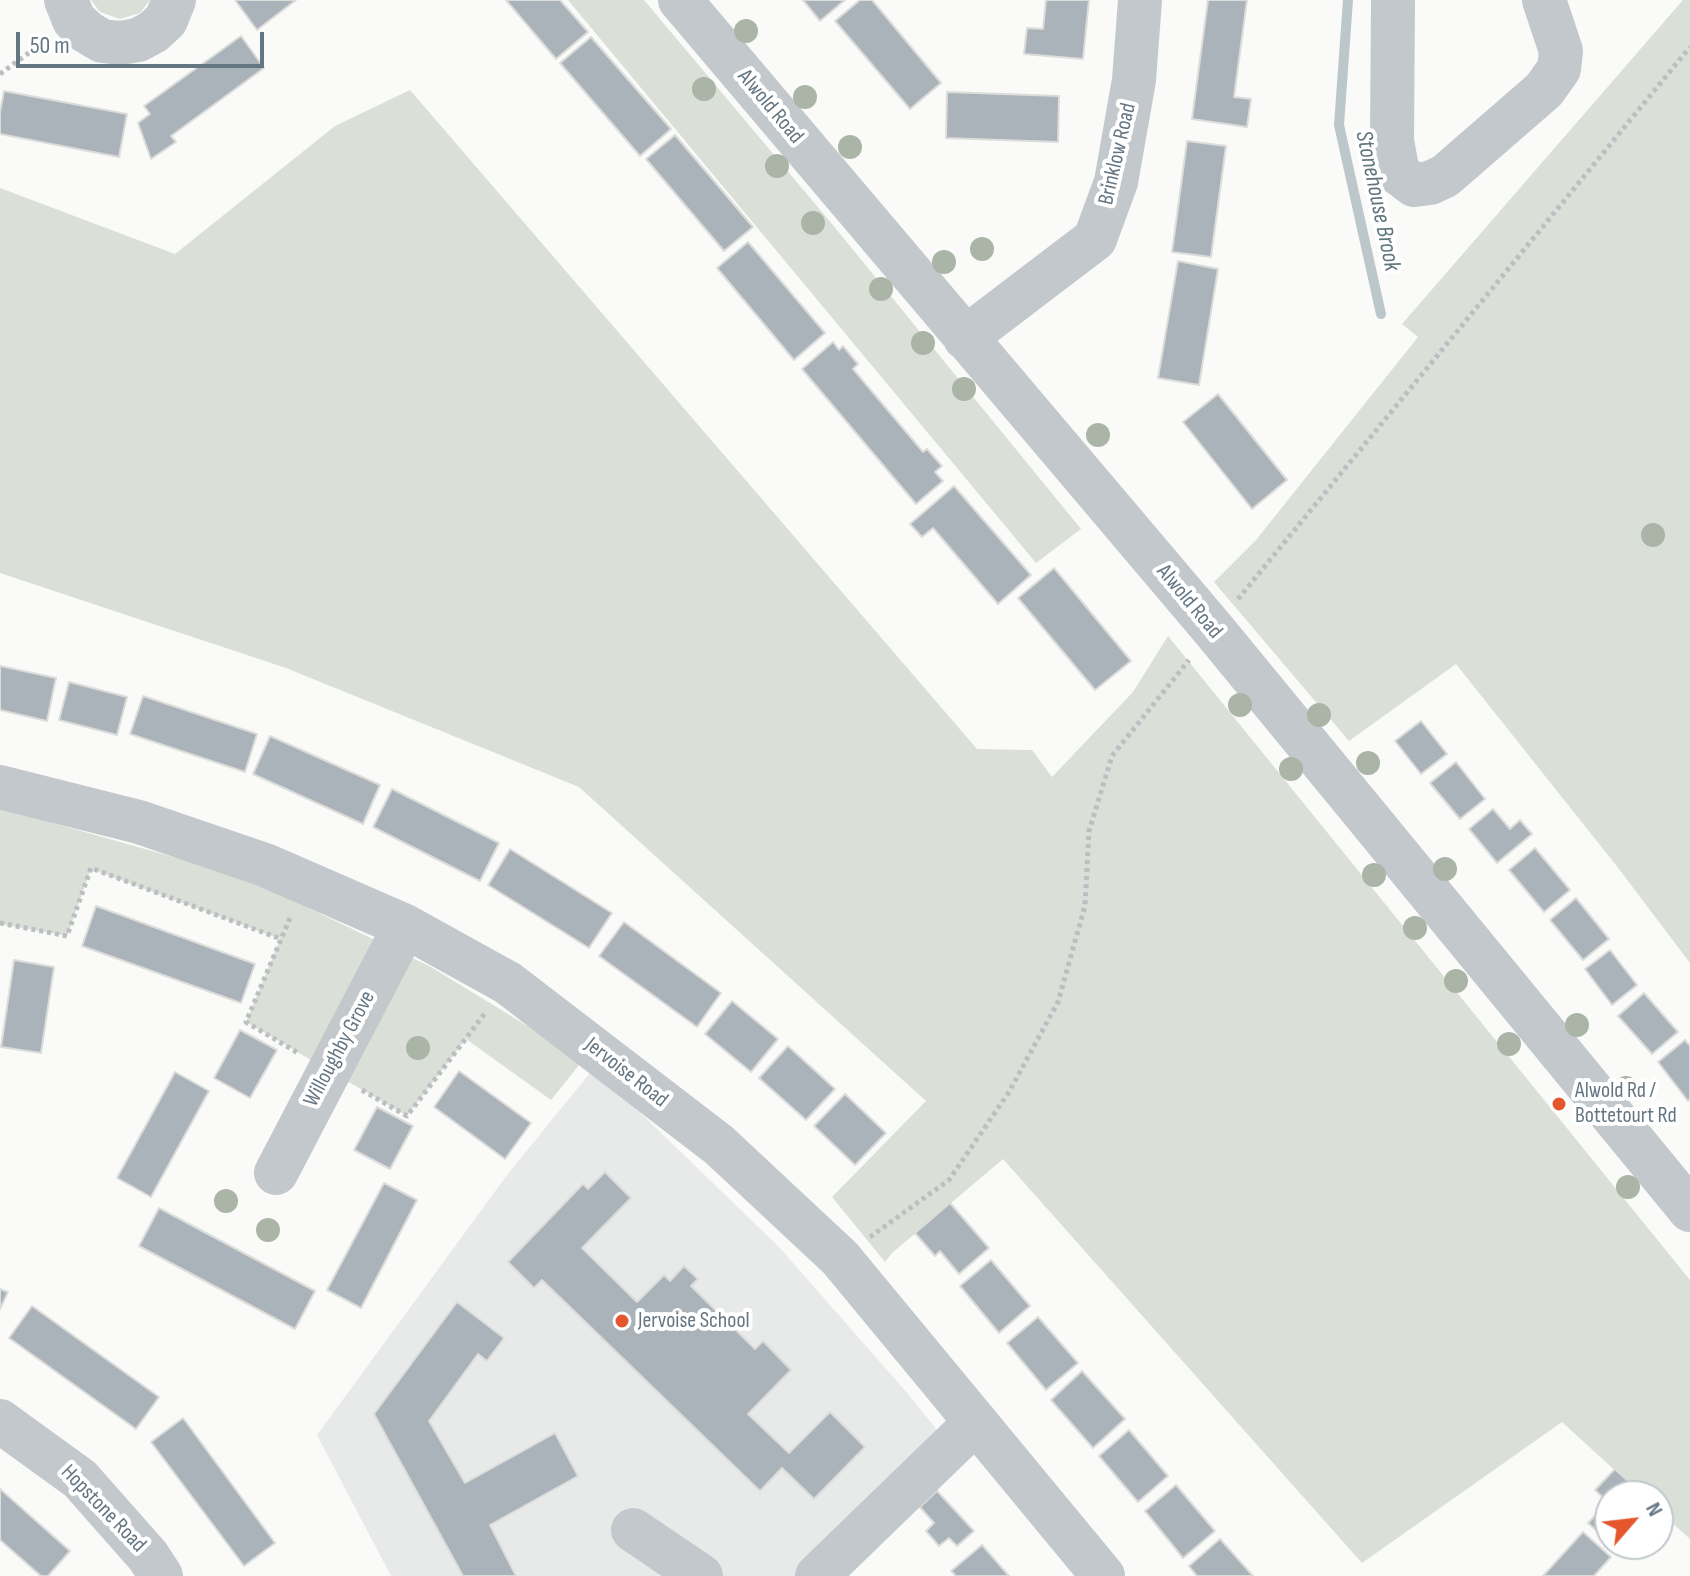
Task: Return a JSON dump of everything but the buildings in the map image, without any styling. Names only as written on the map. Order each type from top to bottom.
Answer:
[{"type":"street","points":[[70,10],[87,32],[102,41],[120,43],[138,40],[153,32],[166,20],[174,0]]},
{"type":"street","name":"Alwold Road","points":[[680,0],[1213,629],[1690,1210]]},
{"type":"street","name":"Brinklow Road","points":[[965,338],[1095,239],[1116,182],[1134,80],[1140,0]]},
{"type":"street","points":[[1393,0],[1392,141],[1398,173],[1414,185],[1430,183],[1445,176],[1544,90],[1559,69],[1561,51],[1544,0]]},
{"type":"street","name":"Jervoise Road","points":[[0,787],[139,822],[265,865],[405,926],[521,993],[719,1145],[840,1258],[1103,1576]]},
{"type":"street","name":"Willoughby Grove","points":[[276,1173],[405,926]]},
{"type":"street","name":"Hopstone Road","points":[[0,1421],[80,1479],[148,1556],[161,1576]]},
{"type":"street","points":[[817,1576],[976,1422]]},
{"type":"street","points":[[633,1530],[701,1576]]},
{"type":"path","points":[[0,74],[70,10]]},
{"type":"path","points":[[840,1258],[949,1180],[1009,1092],[1058,1002],[1085,906],[1089,831],[1112,756],[1690,47]]},
{"type":"path","points":[[0,923],[67,936],[91,868],[281,939]]},
{"type":"shaded area","points":[[91,0],[150,0],[140,13],[120,19],[100,12]]},
{"type":"shaded area","points":[[568,0],[644,0],[1081,529],[1036,563]]},
{"type":"shaded area","points":[[1683,0],[1690,0],[1690,963],[1456,664],[1349,741],[1214,582],[1256,540],[1418,337],[1402,324]]},
{"type":"shaded area","points":[[410,90],[977,749],[1032,750],[1052,777],[1133,692],[1168,636],[1690,1280],[1690,1539],[1674,1524],[1674,1480],[1625,1480],[1562,1422],[1362,1563],[1003,1159],[885,1262],[832,1197],[926,1101],[579,787],[286,668],[0,573],[0,188],[175,254],[335,126]]},
{"type":"shaded area","points":[[0,808],[244,877],[431,967],[583,1060],[551,1100],[466,1039],[407,1116],[246,1022],[280,939],[91,869],[67,936],[0,924]]},
{"type":"shaded area","name":"Jervoise School","points":[[594,1068],[779,1247],[953,1450],[823,1576],[391,1576],[317,1435],[507,1175]]},
{"type":"waterway","name":"Stonehouse Brook","points":[[1348,0],[1339,125],[1381,314]]},
{"type":"place","name":"Alwold Rd / Bottetourt Rd","points":[[1559,1104]]},
{"type":"place","name":"Jervoise School","points":[[622,1321]]}]
